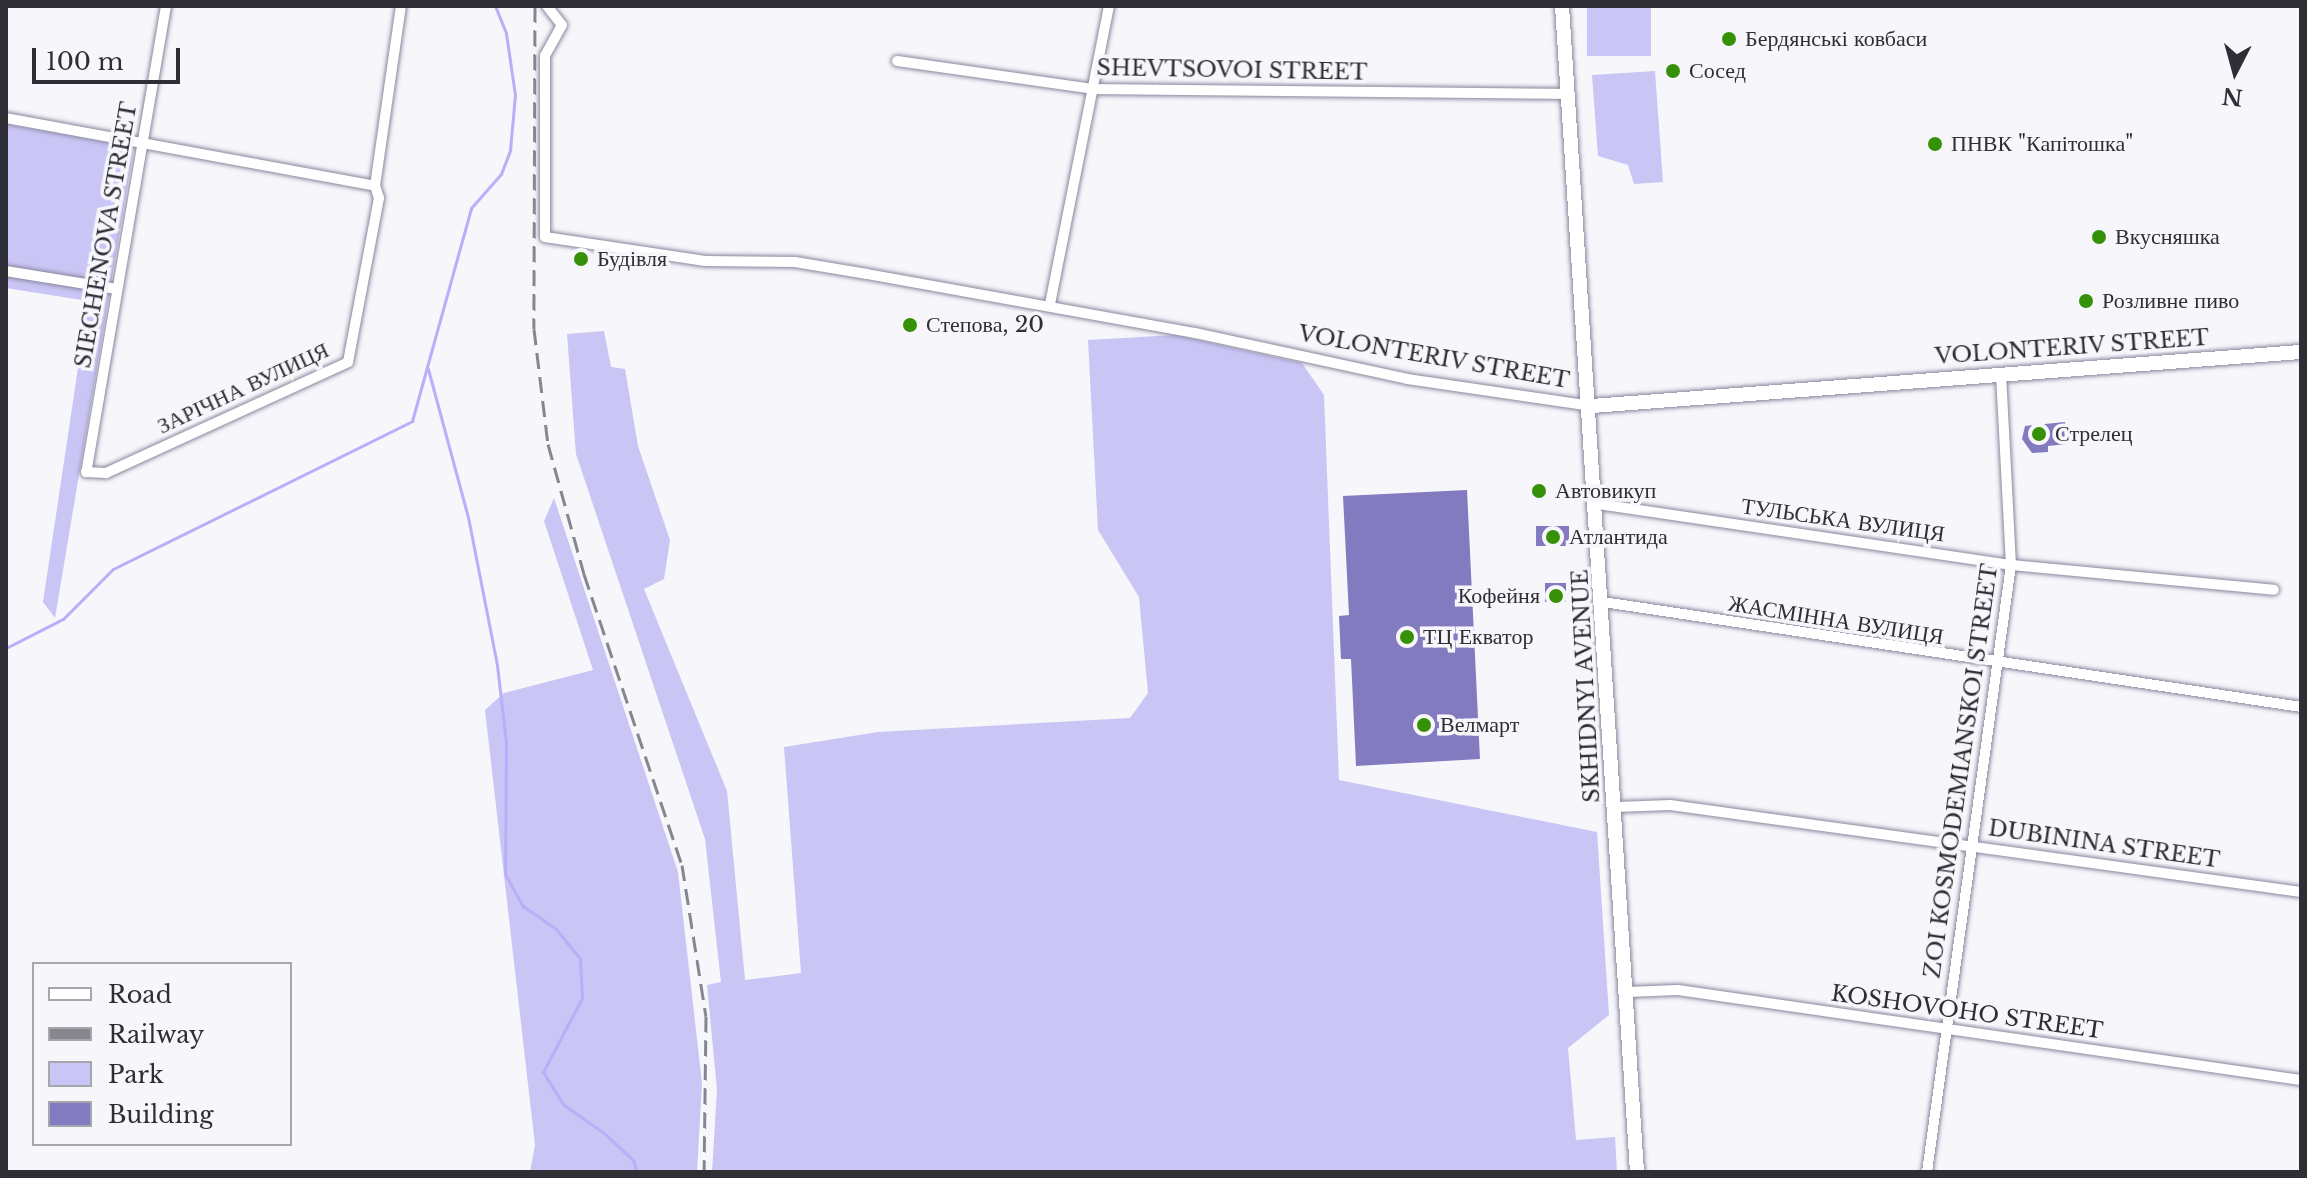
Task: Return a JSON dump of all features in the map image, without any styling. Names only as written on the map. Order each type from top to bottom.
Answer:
[{"type":"main road","name":"SKHIDNYI AVENUE","points":[[1562,6],[1592,406],[1637,1172]]},
{"type":"main road","name":"VOLONTERIV STREET","points":[[1592,406],[2301,352]]},
{"type":"street","name":"SIECHENOVA STREET","points":[[86,472],[166,6]]},
{"type":"street","name":"ЗАРІЧНА ВУЛИЦЯ","points":[[86,472],[106,473],[348,362],[379,198],[375,186],[401,6]]},
{"type":"street","name":"VOLONTERIV STREET","points":[[547,6],[562,25],[545,56],[545,237],[567,236],[705,261],[795,262],[1050,304],[1407,379],[1592,406]]},
{"type":"street","points":[[1050,304],[1109,6]]},
{"type":"street","name":"SHEVTSOVOI STREET","points":[[897,61],[1093,89],[1569,94]]},
{"type":"street","points":[[6,118],[375,186]]},
{"type":"street","points":[[6,271],[117,289]]},
{"type":"street","name":"ZOI KOSMODEMIANSKOI STREET","points":[[1927,1172],[2011,565],[2001,374]]},
{"type":"street","name":"ТУЛЬСЬКА ВУЛИЦЯ","points":[[1598,504],[2011,565],[2274,590]]},
{"type":"street","name":"ЖАСМІННА ВУЛИЦЯ","points":[[1603,602],[1997,665],[2301,707]]},
{"type":"street","name":"DUBININA STREET","points":[[1616,807],[1670,805],[2301,892]]},
{"type":"street","name":"KOSHOVOHO STREET","points":[[1627,992],[1678,990],[2301,1080]]},
{"type":"green space","points":[[1587,6],[1651,6],[1651,56],[1587,56]]},
{"type":"green space","points":[[1655,71],[1663,182],[1634,184],[1628,165],[1598,156],[1592,75]]},
{"type":"green space","points":[[6,124],[134,147],[55,618],[43,602],[88,301],[6,288]]},
{"type":"green space","points":[[604,331],[611,367],[625,369],[638,446],[670,540],[664,579],[644,589],[727,791],[745,980],[801,973],[784,747],[878,732],[1130,718],[1148,693],[1139,597],[1098,530],[1088,340],[1175,335],[1302,363],[1324,395],[1339,780],[1597,832],[1609,1015],[1568,1048],[1576,1140],[1615,1137],[1617,1172],[712,1172],[717,1090],[707,985],[721,982],[705,839],[576,454],[567,334]]},
{"type":"green space","points":[[554,498],[678,872],[702,1083],[697,1172],[530,1172],[535,1145],[485,710],[504,693],[593,670],[544,521]]},
{"type":"building","name":"Стрелец","points":[[2065,422],[2067,444],[2048,446],[2048,452],[2032,453],[2022,439],[2025,426]]},
{"type":"building","name":"ТЦ Екватор","points":[[1467,490],[1480,759],[1356,766],[1351,659],[1341,659],[1339,616],[1349,615],[1343,496]]},
{"type":"building","name":"Атлантида","points":[[1536,526],[1569,526],[1569,546],[1536,546]]},
{"type":"building","name":"Кофейня","points":[[1545,583],[1566,583],[1566,602],[1545,602]]},
{"type":"waterway","points":[[6,648],[63,619],[113,569],[412,421],[471,208],[501,174],[510,150],[515,95],[506,33],[495,6]]},
{"type":"waterway","points":[[428,369],[468,517],[497,665],[506,743],[505,874],[523,906],[556,929],[580,959],[582,998],[543,1072],[564,1105],[604,1133],[633,1160],[637,1172]]},
{"type":"railway","points":[[535,6],[534,329],[548,444],[584,574],[682,865],[706,1016],[704,1172]]},
{"type":"place","name":"Бердянські ковбаси","points":[[1729,39]]},
{"type":"place","name":"Сосед","points":[[1673,71]]},
{"type":"place","name":"ПНВК \"Капітошка\"","points":[[1935,144]]},
{"type":"place","name":"Вкусняшка","points":[[2099,237]]},
{"type":"place","name":"Будівля","points":[[581,259]]},
{"type":"place","name":"Розливне пиво","points":[[2086,301]]},
{"type":"place","name":"Степова, 20","points":[[910,325]]},
{"type":"place","name":"Стрелец","points":[[2039,434]]},
{"type":"place","name":"Автовикуп","points":[[1539,491]]},
{"type":"place","name":"Атлантида","points":[[1553,537]]},
{"type":"place","name":"Кофейня","points":[[1556,596]]},
{"type":"place","name":"ТЦ Екватор","points":[[1407,637]]},
{"type":"place","name":"Велмарт","points":[[1424,725]]}]
